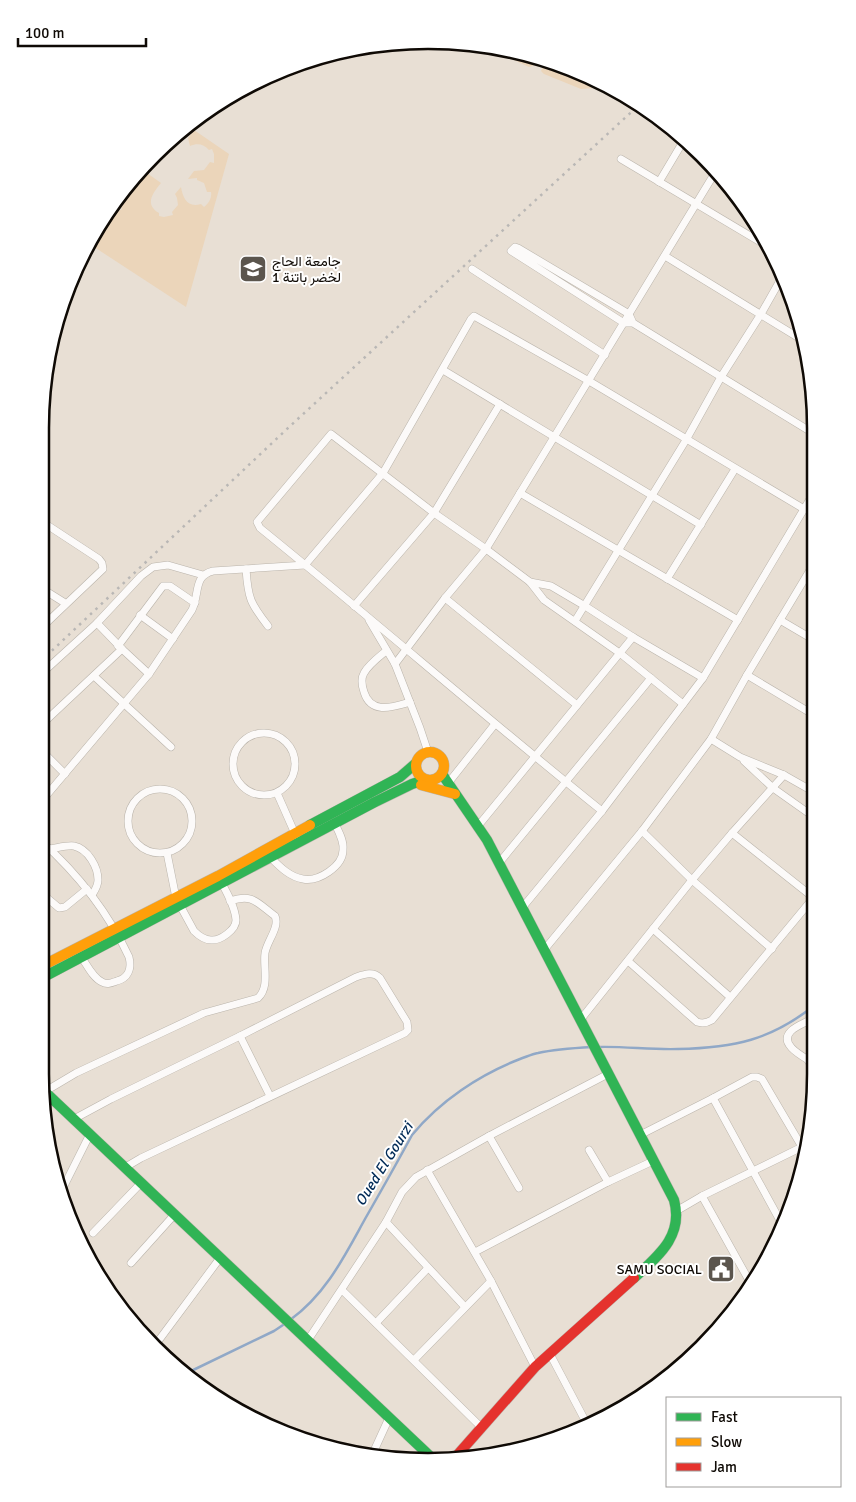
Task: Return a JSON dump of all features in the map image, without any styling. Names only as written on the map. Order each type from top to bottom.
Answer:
[{"type":"street","points":[[659,182],[681,146]]},
{"type":"street","points":[[621,158],[757,240]]},
{"type":"street","points":[[394,664],[486,549],[712,177]]},
{"type":"street","points":[[633,323],[630,314],[518,248],[515,247],[511,252],[624,323],[633,323],[807,429]]},
{"type":"street","points":[[665,256],[795,336]]},
{"type":"street","points":[[472,270],[605,355]]},
{"type":"street","points":[[575,621],[686,440],[721,377],[778,284]]},
{"type":"street","points":[[49,793],[149,674],[195,603],[200,579],[203,575],[213,571],[305,565],[383,473],[474,316],[589,381],[804,509]]},
{"type":"street","points":[[443,370],[701,525]]},
{"type":"street","points":[[354,606],[434,513],[500,404]]},
{"type":"street","points":[[602,811],[260,528],[258,522],[331,434],[434,513],[530,582],[544,600],[620,654],[683,704]]},
{"type":"street","points":[[667,579],[735,469]]},
{"type":"street","points":[[520,493],[738,620]]},
{"type":"street","points":[[522,908],[602,811],[703,678],[807,504]]},
{"type":"street","points":[[49,526],[99,559],[103,569],[49,619]]},
{"type":"street","points":[[49,667],[97,623],[141,576],[153,567],[168,565],[203,575]]},
{"type":"street","points":[[246,569],[249,597],[255,609],[268,626]]},
{"type":"street","points":[[544,950],[642,831],[711,740],[807,576]]},
{"type":"street","points":[[530,582],[551,586],[703,678]]},
{"type":"street","points":[[49,718],[94,676],[120,647],[140,615],[163,586],[170,586],[195,603]]},
{"type":"street","points":[[49,593],[65,603]]},
{"type":"street","points":[[445,598],[577,705]]},
{"type":"street","points":[[140,615],[173,639]]},
{"type":"street","points":[[368,616],[394,664],[428,752]]},
{"type":"street","points":[[780,620],[807,636]]},
{"type":"street","points":[[97,623],[149,674]]},
{"type":"street","points":[[478,826],[633,637]]},
{"type":"street","points":[[386,651],[364,673],[362,681],[363,690],[367,699],[373,705],[382,708],[410,702]]},
{"type":"street","points":[[94,676],[171,747]]},
{"type":"street","points":[[747,676],[807,711]]},
{"type":"street","points":[[498,863],[651,678]]},
{"type":"street","points":[[220,880],[265,849],[335,824],[412,784],[424,780],[432,781],[446,778],[495,724]]},
{"type":"street","points":[[264,733],[276,736],[287,743],[294,754],[294,774],[288,785],[277,793],[264,795],[252,793],[241,785],[234,774],[233,762],[237,749],[251,736],[264,733]]},
{"type":"street","points":[[711,740],[740,757],[784,775],[807,788]]},
{"type":"street","points":[[49,963],[117,933],[220,880],[271,858],[297,838],[400,777],[415,764],[418,757],[428,752],[433,752],[441,757],[446,778],[478,826],[582,1019],[600,1059],[678,1210],[678,1220],[673,1235],[655,1259],[535,1367],[460,1451]]},
{"type":"street","points":[[740,757],[772,788],[807,811]]},
{"type":"street","points":[[49,758],[65,774]]},
{"type":"street","points":[[415,764],[417,773],[424,780]]},
{"type":"street","points":[[582,1019],[692,880],[784,775]]},
{"type":"street","points":[[412,784],[434,787],[455,794]]},
{"type":"street","points":[[160,789],[173,792],[184,800],[191,811],[192,824],[188,837],[179,847],[167,853],[154,853],[142,848],[136,843],[130,832],[128,818],[132,806],[141,796],[153,790],[160,789]]},
{"type":"street","points":[[277,793],[297,838]]},
{"type":"street","points":[[271,858],[284,870],[304,879],[309,880],[328,874],[344,851],[341,836],[335,824]]},
{"type":"street","points":[[642,831],[692,880],[772,949]]},
{"type":"street","points":[[732,833],[807,892]]},
{"type":"street","points":[[49,900],[59,908],[65,907],[96,888],[97,876],[93,862],[88,855],[75,846],[50,849]]},
{"type":"street","points":[[50,849],[89,892],[117,933],[131,962],[129,973],[123,979],[109,984],[100,982],[82,958]]},
{"type":"street","points":[[167,853],[178,902],[194,931],[206,939],[214,940],[230,933],[236,923],[230,901],[220,880]]},
{"type":"street","points":[[50,1088],[76,1073],[204,1013],[258,998],[262,994],[265,954],[277,919],[250,898],[239,898],[230,901]]},
{"type":"street","points":[[628,960],[697,1022],[702,1024],[712,1020],[807,906]]},
{"type":"street","points":[[653,929],[730,997]]},
{"type":"street","points":[[49,975],[82,958],[117,933]]},
{"type":"street","points":[[74,1119],[111,1098],[240,1036],[356,977],[370,973],[380,978],[407,1022],[408,1030],[406,1033],[270,1096],[124,1168]]},
{"type":"street","points":[[807,1022],[792,1030],[787,1040],[794,1052],[807,1059]]},
{"type":"street","points":[[240,1036],[270,1096]]},
{"type":"street","points":[[308,1340],[386,1222],[402,1192],[410,1182],[427,1170],[489,1136],[608,1074]]},
{"type":"street","points":[[640,1135],[752,1077],[757,1077],[762,1079],[801,1145]]},
{"type":"street","points":[[50,1097],[427,1453]]},
{"type":"street","points":[[713,1098],[778,1218]]},
{"type":"street","points":[[65,1183],[90,1134]]},
{"type":"street","points":[[489,1136],[519,1188]]},
{"type":"street","points":[[589,1150],[608,1182]]},
{"type":"street","points":[[678,1210],[752,1170],[799,1150]]},
{"type":"street","points":[[475,1252],[608,1182],[653,1161]]},
{"type":"street","points":[[427,1170],[491,1281],[535,1367]]},
{"type":"street","points":[[93,1233],[141,1183]]},
{"type":"street","points":[[702,1196],[748,1278]]},
{"type":"street","points":[[131,1263],[175,1214]]},
{"type":"street","points":[[386,1222],[465,1307]]},
{"type":"street","points":[[159,1341],[220,1258]]},
{"type":"street","points":[[376,1323],[428,1268]]},
{"type":"street","points":[[414,1360],[491,1281]]},
{"type":"street","points":[[342,1290],[481,1427]]},
{"type":"street","points":[[550,1354],[584,1419]]},
{"type":"street","points":[[375,1449],[390,1418]]},
{"type":"shaded area","points":[[509,58],[535,65],[529,67]]},
{"type":"shaded area","points":[[543,67],[550,69],[597,88],[581,89],[544,74],[541,71]]},
{"type":"shaded area","points":[[194,130],[229,154],[186,307],[95,247],[117,212],[122,209],[121,206],[127,197],[147,173],[161,183],[151,198],[152,206],[159,213],[159,216],[173,215],[172,212],[178,205],[175,194],[181,187],[183,195],[189,204],[201,204],[204,207],[207,204],[211,198],[211,192],[207,192],[204,183],[197,180],[197,178],[188,179],[194,171],[204,170],[210,162],[214,163],[214,154],[212,149],[209,150],[203,145],[190,146],[188,138]]},
{"type":"waterway","name":"Oued El Gourzi","points":[[597,1047],[658,1049],[717,1047],[751,1040],[767,1034],[807,1011]]},
{"type":"waterway","name":"Oued El Gourzi","points":[[290,1320],[303,1310],[324,1287],[349,1247],[412,1135],[435,1111],[461,1090],[505,1065],[534,1054],[592,1047]]},
{"type":"waterway","name":"Oued El Gourzi","points":[[192,1371],[274,1331],[286,1323]]},
{"type":"railway","points":[[49,653],[288,428],[634,110]]},
{"type":"traffic: fast","points":[[310,825],[400,777],[415,764]]},
{"type":"traffic: fast","points":[[442,774],[487,840],[674,1200],[676,1213],[672,1235],[660,1253],[634,1278]]},
{"type":"traffic: fast","points":[[49,974],[375,802],[424,780]]},
{"type":"traffic: fast","points":[[50,1097],[427,1453]]},
{"type":"traffic: slow","points":[[430,752],[440,756],[444,766],[440,776],[430,780],[420,776],[416,766],[420,756],[430,752]]},
{"type":"traffic: slow","points":[[421,785],[455,794]]},
{"type":"traffic: slow","points":[[49,962],[218,876],[310,825]]},
{"type":"traffic: jam","points":[[460,1451],[535,1367],[634,1278]]},
{"type":"place","name":"جامعة الحاج لخضر باتنة 1","points":[[253,269]]},
{"type":"place","name":"SAMU SOCIAL","points":[[721,1269]]}]
